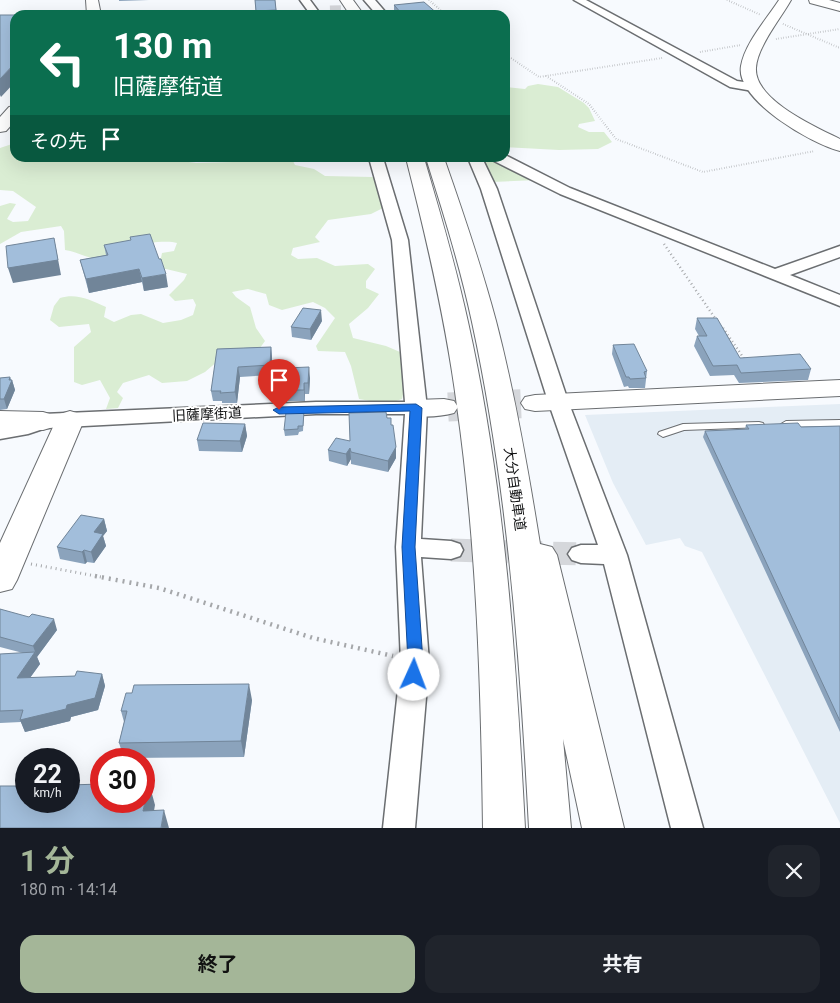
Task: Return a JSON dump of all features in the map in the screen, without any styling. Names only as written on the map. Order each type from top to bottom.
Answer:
[{"type":"main road","points":[[346,0],[358,10]]},
{"type":"main road","points":[[785,0],[751,57],[747,70],[753,87],[775,109],[807,130],[840,146]]},
{"type":"main road","points":[[815,0],[840,8]]},
{"type":"main road","points":[[0,127],[10,116]]},
{"type":"main road","points":[[416,162],[433,216],[453,300],[480,468],[494,612],[504,828]]},
{"type":"main road","name":"大分自動車道","points":[[436,162],[458,224],[478,299],[532,406],[532,609],[550,828]]},
{"type":"main road","points":[[603,828],[534,520],[532,406],[840,388]]},
{"type":"main road","points":[[416,408],[444,407]]},
{"type":"main road","points":[[0,420],[56,421],[4,570]]},
{"type":"street","points":[[305,0],[313,10]]},
{"type":"street","points":[[369,0],[378,10]]},
{"type":"street","points":[[579,0],[734,84],[753,87]]},
{"type":"street","points":[[377,162],[400,240],[416,408],[408,547],[415,662],[399,828]]},
{"type":"street","points":[[477,162],[489,188],[505,235],[532,406],[614,555],[687,828]]},
{"type":"street","points":[[507,162],[565,191],[840,301]]},
{"type":"street","points":[[774,275],[840,251]]},
{"type":"street","name":"旧薩摩街道","points":[[0,432],[56,421],[316,408],[416,408]]},
{"type":"street","points":[[408,547],[451,550]]},
{"type":"street","points":[[581,554],[614,555]]},
{"type":"lane","points":[[663,434],[683,426],[840,422]]},
{"type":"path","points":[[429,0],[439,10]]},
{"type":"path","points":[[840,29],[808,34],[840,48]]},
{"type":"path","points":[[510,57],[539,77],[680,55]]},
{"type":"path","points":[[545,76],[589,104],[606,129],[616,139],[703,172],[820,150]]},
{"type":"path","points":[[654,226],[665,247],[767,391]]},
{"type":"path","points":[[4,570],[159,588],[313,638],[415,662]]},
{"type":"shaded area","points":[[840,404],[840,823],[702,552],[685,546],[680,538],[646,545],[613,483],[585,415]]},
{"type":"green space","points":[[538,84],[558,87],[584,103],[589,108],[595,121],[579,124],[578,127],[589,132],[604,132],[612,142],[598,149],[559,150],[510,147],[510,88],[525,89],[528,86]]},
{"type":"green space","points":[[10,145],[10,162],[294,162],[295,165],[314,169],[325,176],[373,177],[377,184],[383,208],[371,214],[328,220],[315,237],[320,242],[293,248],[291,255],[298,259],[317,258],[335,266],[368,264],[375,269],[366,281],[366,288],[379,294],[368,308],[349,324],[353,338],[386,346],[400,352],[404,390],[402,399],[387,404],[359,399],[351,366],[345,352],[318,351],[316,346],[335,318],[325,308],[313,302],[282,310],[269,305],[266,294],[248,289],[232,292],[250,307],[256,328],[265,341],[257,352],[219,360],[205,372],[187,381],[162,383],[149,375],[123,383],[117,392],[123,398],[118,408],[106,409],[110,398],[100,380],[82,385],[74,382],[74,347],[91,332],[89,324],[59,327],[50,320],[54,306],[60,298],[72,296],[83,298],[106,307],[104,317],[114,322],[131,315],[141,314],[163,323],[181,320],[193,315],[196,305],[193,299],[175,301],[169,295],[184,280],[187,274],[166,269],[150,269],[151,262],[161,258],[162,253],[174,251],[177,243],[144,244],[131,247],[110,257],[95,259],[65,250],[64,231],[61,226],[21,232],[0,244],[0,206],[10,203],[16,204],[7,219],[13,222],[28,221],[36,207],[13,191],[0,190],[0,148]]},
{"type":"green space","points":[[484,162],[501,162],[537,180],[492,182]]},
{"type":"building","points":[[255,0],[275,0],[276,10],[256,10]]},
{"type":"building","points":[[424,2],[433,10],[398,10],[394,5]]},
{"type":"building","points":[[0,15],[10,15],[10,68],[0,79]]},
{"type":"building","points":[[150,234],[166,274],[142,278],[139,269],[86,279],[80,260],[108,255],[104,245],[131,240],[130,237]]},
{"type":"building","points":[[54,238],[58,260],[8,268],[6,246]]},
{"type":"building","points":[[303,308],[321,310],[310,329],[291,327]]},
{"type":"building","points":[[697,318],[717,318],[740,358],[800,354],[811,369],[741,373],[737,365],[713,366],[697,336],[707,336]]},
{"type":"building","points":[[634,344],[647,371],[644,372],[646,378],[630,379],[626,377],[613,345]]},
{"type":"building","points":[[271,347],[270,365],[238,367],[235,392],[220,393],[221,391],[211,391],[217,349]]},
{"type":"building","points":[[309,367],[308,383],[304,383],[304,390],[287,390],[287,385],[285,386],[286,368]]},
{"type":"building","points":[[10,377],[9,380],[12,380],[4,399],[0,399],[0,378]]},
{"type":"building","points":[[304,411],[303,426],[298,426],[298,429],[284,430],[286,412]]},
{"type":"building","points":[[386,412],[387,418],[391,418],[391,425],[393,425],[396,447],[388,461],[351,452],[350,448],[346,454],[328,450],[336,438],[350,441],[349,413]]},
{"type":"building","points":[[203,423],[245,424],[240,441],[197,440]]},
{"type":"building","points":[[798,423],[801,427],[840,426],[840,721],[705,431],[749,429],[746,425]]},
{"type":"building","points":[[81,515],[104,519],[94,532],[103,534],[91,552],[57,547]]},
{"type":"building","points":[[0,609],[29,617],[32,614],[54,619],[33,646],[0,637]]},
{"type":"building","points":[[35,652],[17,678],[75,676],[77,671],[102,674],[95,698],[67,705],[66,709],[20,720],[23,710],[0,711],[0,654]]},
{"type":"building","points":[[249,684],[241,741],[119,743],[127,711],[121,711],[126,693],[132,693],[134,685]]},
{"type":"building","points":[[90,784],[90,813],[155,813],[155,810],[164,810],[161,828],[0,828],[0,786],[15,786],[15,813],[80,813],[80,785]]},
{"type":"tunnel","points":[[448,407],[535,403]]},
{"type":"tunnel","points":[[451,550],[581,554]]},
{"type":"route","points":[[279,410],[416,408],[408,547],[415,662],[414,675]]}]
